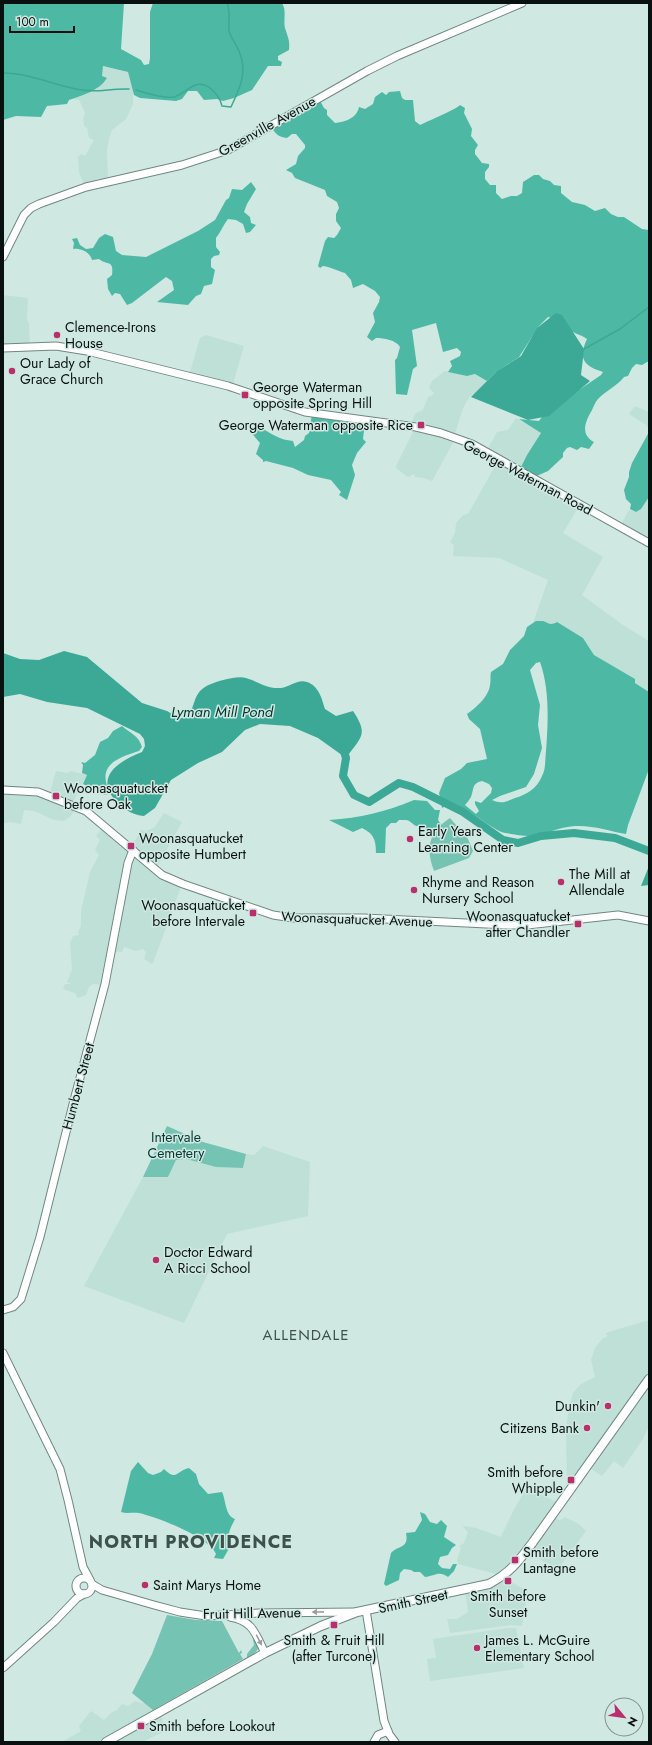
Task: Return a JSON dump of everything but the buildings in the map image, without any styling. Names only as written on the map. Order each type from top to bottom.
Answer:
[{"type":"main road","name":"Smith Street","points":[[106,1742],[265,1653],[310,1631],[357,1612],[484,1585],[506,1574],[526,1553],[649,1379]]},
{"type":"street","name":"Greenville Avenue","points":[[3,257],[24,216],[31,208],[39,204],[86,187],[182,165],[228,150],[373,68],[410,50],[522,3]]},
{"type":"street","name":"George Waterman Road","points":[[3,348],[56,346],[86,351],[228,386],[305,412],[416,427],[441,433],[472,444],[649,543]]},
{"type":"street","name":"Woonasquatucket Avenue","points":[[3,790],[38,792],[86,811],[156,870],[170,879],[261,912],[282,917],[364,918],[512,925],[618,915],[649,921]]},
{"type":"street","name":"Humbert Street","points":[[3,1310],[13,1307],[22,1299],[40,1237],[72,1104],[103,990],[128,863],[133,850]]},
{"type":"street","points":[[3,1353],[60,1469],[89,1587]]},
{"type":"street","points":[[68,1607],[83,1567]]},
{"type":"street","points":[[77,1582],[86,1578],[89,1587]]},
{"type":"street","points":[[77,1582],[78,1592],[89,1587]]},
{"type":"street","points":[[3,1668],[54,1622],[89,1587]]},
{"type":"street","name":"Fruit Hill Avenue","points":[[89,1587],[180,1612],[206,1616],[260,1613],[357,1612]]},
{"type":"street","points":[[366,1610],[383,1717],[388,1731],[395,1742]]},
{"type":"street","points":[[253,1628],[255,1619],[260,1613]]},
{"type":"street","points":[[225,1616],[242,1620],[253,1628],[265,1653]]},
{"type":"street","points":[[374,1742],[378,1735],[388,1731]]},
{"type":"shaded area","points":[[3,3],[124,3],[121,49],[141,60],[144,65],[149,64],[150,58],[150,12],[153,3],[282,3],[284,9],[285,28],[289,41],[289,50],[278,56],[278,60],[282,62],[281,66],[268,66],[252,90],[223,101],[217,99],[204,100],[197,91],[188,91],[182,99],[176,101],[140,98],[134,95],[128,72],[103,66],[102,76],[107,78],[95,89],[69,100],[67,104],[47,106],[41,117],[16,116],[3,120]]},
{"type":"shaded area","points":[[102,66],[128,72],[133,89],[133,104],[126,119],[112,130],[109,139],[107,150],[108,181],[85,188],[79,172],[78,157],[81,154],[85,156],[94,140],[89,138],[87,128],[84,126],[83,119],[85,114],[79,100],[73,99],[97,89],[102,76]]},
{"type":"shaded area","points":[[400,91],[402,98],[405,100],[413,100],[415,121],[420,125],[460,105],[465,108],[464,113],[472,129],[471,136],[478,145],[475,150],[475,154],[482,163],[489,164],[489,167],[485,172],[485,179],[490,185],[496,185],[496,193],[502,199],[517,196],[522,193],[523,182],[534,175],[539,175],[554,185],[561,186],[561,193],[572,202],[585,205],[595,211],[605,208],[611,214],[618,217],[624,217],[642,229],[649,230],[649,361],[642,365],[636,364],[628,376],[624,377],[596,401],[587,419],[585,428],[585,432],[594,442],[589,449],[581,447],[577,450],[570,447],[567,448],[563,453],[563,457],[548,471],[532,478],[519,471],[541,433],[519,419],[539,421],[544,414],[601,375],[603,372],[591,367],[584,360],[583,351],[587,339],[570,330],[555,319],[548,317],[539,326],[519,357],[496,372],[487,381],[475,374],[467,376],[448,372],[452,366],[450,361],[460,356],[461,352],[457,348],[443,352],[436,323],[412,330],[417,366],[413,369],[407,395],[396,394],[395,360],[400,347],[390,340],[376,338],[372,341],[367,337],[375,322],[373,313],[380,297],[375,291],[363,284],[353,288],[351,280],[345,273],[329,267],[323,266],[320,268],[318,266],[325,241],[328,237],[334,238],[341,228],[336,221],[336,214],[339,208],[337,202],[327,196],[325,190],[295,178],[292,173],[286,170],[296,164],[298,156],[305,148],[305,145],[296,134],[292,134],[287,138],[281,137],[271,127],[319,99],[324,108],[327,110],[327,115],[335,123],[343,122],[353,117],[358,111],[359,107],[365,109],[373,104],[375,97],[382,92],[386,95],[389,92]]},
{"type":"shaded area","points":[[251,182],[256,189],[244,212],[250,217],[251,223],[256,225],[250,232],[246,233],[243,224],[236,220],[228,219],[216,238],[216,247],[220,252],[219,255],[214,256],[211,259],[211,267],[215,270],[212,284],[204,286],[201,294],[196,296],[188,305],[157,302],[174,290],[172,281],[166,277],[132,303],[127,305],[120,294],[115,293],[112,296],[108,289],[107,279],[112,275],[111,265],[99,259],[92,260],[91,257],[84,251],[73,249],[74,243],[72,239],[77,238],[80,245],[86,249],[93,248],[99,238],[105,234],[113,237],[116,251],[122,255],[146,257],[198,231],[215,220],[226,200],[229,198],[232,189],[242,190]]},
{"type":"shaded area","points":[[3,295],[28,298],[27,320],[29,323],[30,347],[3,348]]},
{"type":"shaded area","points":[[206,335],[244,346],[232,387],[189,375],[200,338]]},
{"type":"shaded area","points":[[445,371],[467,376],[475,374],[487,381],[479,390],[470,396],[463,408],[454,437],[455,439],[432,481],[415,477],[414,474],[408,477],[396,468],[396,466],[415,428],[412,425],[413,418],[416,413],[423,410],[428,397],[434,393],[429,388],[432,381]]},
{"type":"shaded area","points":[[635,406],[649,412],[649,429],[646,425],[629,414]]},
{"type":"shaded area","points":[[312,414],[365,422],[363,439],[366,442],[357,453],[352,465],[355,475],[347,500],[339,495],[341,492],[331,480],[308,475],[293,468],[266,461],[263,462],[263,460],[256,454],[260,443],[249,430],[257,428],[265,430],[276,437],[293,441],[295,447],[304,440],[305,436],[309,433]]},
{"type":"shaded area","points":[[516,418],[542,433],[527,455],[519,471],[579,506],[563,533],[603,557],[582,595],[623,625],[649,641],[649,692],[594,655],[583,638],[552,625],[540,622],[533,623],[548,580],[499,558],[453,556],[454,545],[450,542],[455,533],[456,523],[463,515],[468,514],[498,461],[486,452],[497,432],[508,430]]},
{"type":"shaded area","points":[[649,432],[649,497],[641,509],[636,512],[630,509],[631,504],[626,499],[624,490],[632,463]]},
{"type":"shaded area","points":[[649,497],[649,543],[620,526],[629,510],[636,512],[641,509]]},
{"type":"shaded area","points":[[536,621],[543,621],[551,624],[557,622],[583,638],[594,655],[635,679],[635,683],[649,692],[649,769],[626,834],[595,827],[575,826],[529,836],[517,835],[498,830],[474,814],[457,806],[449,805],[442,808],[439,793],[445,778],[461,769],[467,763],[487,759],[480,729],[469,719],[467,714],[485,697],[489,689],[491,672],[503,664],[510,650],[524,636],[527,627]],"holes":[[[540,662],[548,706],[547,740],[543,773],[538,784],[528,792],[506,801],[501,802],[492,800],[526,787],[534,774],[542,748],[538,725],[540,705],[530,670],[536,663]],[[482,781],[489,784],[492,788],[491,793],[481,803],[475,801],[479,811],[476,814],[465,805],[471,797],[476,783]]]},
{"type":"shaded area","points":[[122,726],[136,737],[141,743],[142,747],[139,751],[116,760],[107,769],[106,783],[110,793],[105,795],[83,784],[87,775],[82,773],[83,765],[81,762],[85,763],[95,755],[100,742],[108,738],[113,731]]},
{"type":"shaded area","points":[[56,771],[68,773],[71,771],[87,775],[72,804],[76,807],[71,816],[64,821],[54,820],[34,811],[24,810],[21,824],[3,822],[3,790],[50,793]]},
{"type":"shaded area","points":[[414,800],[427,801],[435,810],[440,810],[438,820],[442,826],[431,830],[421,826],[416,826],[407,820],[399,820],[396,823],[391,823],[386,828],[385,853],[376,853],[374,838],[366,830],[362,828],[353,832],[329,820],[372,814]]},
{"type":"shaded area","points":[[164,813],[182,822],[156,869],[182,884],[153,963],[152,964],[144,959],[146,952],[143,949],[136,951],[124,947],[122,952],[110,951],[103,985],[93,984],[89,987],[86,995],[78,998],[75,993],[63,989],[65,984],[71,984],[67,982],[72,970],[70,943],[73,936],[79,935],[78,932],[81,926],[81,911],[90,872],[99,855],[95,850],[100,840],[96,836],[104,826],[129,846],[136,839],[141,830],[145,831],[154,828]]},
{"type":"shaded area","name":"Doctor Edward A Ricci School","points":[[263,1146],[310,1162],[308,1216],[227,1234],[184,1323],[84,1286],[143,1177],[168,1177],[176,1160],[186,1159],[216,1167],[243,1168],[246,1154],[254,1155]]},
{"type":"shaded area","points":[[649,1320],[649,1426],[643,1439],[623,1468],[614,1461],[602,1476],[588,1467],[567,1490],[566,1429],[569,1407],[573,1393],[581,1384],[595,1377],[591,1360],[595,1348],[602,1339],[608,1336],[605,1333]]},
{"type":"shaded area","points":[[138,1462],[148,1473],[153,1475],[164,1469],[168,1473],[174,1475],[189,1468],[196,1474],[199,1484],[208,1494],[222,1492],[229,1515],[235,1519],[229,1535],[231,1545],[223,1559],[214,1558],[216,1554],[204,1541],[169,1523],[139,1513],[121,1512],[131,1471]]},
{"type":"shaded area","points":[[527,1488],[559,1503],[552,1514],[559,1520],[563,1519],[564,1517],[579,1524],[586,1531],[559,1568],[544,1562],[527,1550],[505,1574],[516,1585],[528,1591],[522,1626],[511,1625],[450,1633],[447,1619],[457,1619],[468,1612],[465,1590],[500,1575],[458,1564],[457,1560],[461,1548],[459,1546],[464,1543],[468,1532],[463,1527],[476,1528],[501,1537],[514,1509]]},
{"type":"shaded area","points":[[420,1512],[425,1514],[430,1522],[437,1524],[441,1520],[447,1526],[444,1537],[456,1545],[452,1548],[448,1555],[440,1557],[438,1564],[442,1568],[450,1569],[453,1564],[457,1564],[454,1571],[448,1577],[439,1574],[425,1577],[420,1572],[404,1569],[400,1573],[399,1580],[386,1586],[384,1584],[391,1553],[405,1544],[407,1538],[406,1533],[415,1532],[422,1520]]},
{"type":"shaded area","name":"James L. McGuire Elementary School","points":[[516,1628],[524,1668],[430,1681],[427,1659],[436,1658],[433,1639]]},
{"type":"shaded area","points":[[135,1701],[149,1703],[155,1712],[162,1717],[163,1727],[161,1733],[142,1742],[62,1742],[81,1731],[79,1726],[91,1711],[104,1720],[122,1704],[128,1706]]},
{"type":"green space","points":[[450,818],[468,839],[473,851],[469,858],[434,871],[430,855],[431,841],[437,829]]},
{"type":"green space","name":"Intervale Cemetery","points":[[167,1126],[203,1142],[246,1154],[243,1168],[216,1167],[186,1159],[176,1160],[168,1177],[143,1177]]},
{"type":"green space","points":[[167,1615],[196,1620],[222,1621],[239,1653],[241,1650],[242,1653],[240,1654],[243,1659],[153,1710],[132,1693],[152,1654]]},
{"type":"green space","points":[[252,1634],[259,1647],[256,1652],[247,1658],[247,1654],[254,1645]]},
{"type":"water","points":[[556,313],[562,315],[584,349],[581,375],[590,381],[549,416],[528,420],[471,397],[497,371],[521,356],[537,328]]},
{"type":"water","name":"Lyman Mill Pond","points":[[64,651],[87,657],[142,703],[167,711],[179,718],[187,718],[192,710],[198,693],[201,690],[219,681],[242,677],[276,688],[281,688],[297,682],[307,682],[314,686],[317,690],[325,709],[336,716],[353,711],[361,726],[361,736],[346,758],[318,738],[290,726],[260,724],[245,730],[222,752],[198,763],[171,780],[155,808],[144,816],[136,815],[126,810],[110,793],[108,778],[118,765],[142,752],[145,746],[144,739],[140,734],[87,708],[47,702],[20,694],[3,697],[3,653],[20,659],[39,660]]},
{"type":"water","points":[[649,866],[649,885],[641,886]]},
{"type":"waterway","points":[[136,90],[165,97],[174,97],[200,84],[205,85],[215,92],[222,106],[231,107],[242,80],[243,66],[239,51],[229,31],[229,14],[227,3]]},
{"type":"waterway","points":[[3,73],[33,77],[88,91],[129,89]]},
{"type":"waterway","points":[[584,349],[620,329],[649,307]]},
{"type":"waterway","points":[[343,748],[346,758],[343,776],[354,795],[369,802],[399,783],[413,787],[463,812],[503,840],[518,843],[541,836],[574,833],[615,838],[649,851]]},
{"type":"place","name":"Clemence-Irons House","points":[[57,335]]},
{"type":"place","name":"Our Lady of Grace Church","points":[[12,371]]},
{"type":"place","name":"George Waterman opposite Spring Hill","points":[[245,395]]},
{"type":"place","name":"George Waterman opposite Rice","points":[[421,425]]},
{"type":"place","name":"Woonasquatucket before Oak","points":[[56,796]]},
{"type":"place","name":"Early Years Learning Center","points":[[410,839]]},
{"type":"place","name":"Woonasquatucket opposite Humbert","points":[[131,846]]},
{"type":"place","name":"The Mill at Allendale","points":[[561,882]]},
{"type":"place","name":"Rhyme and Reason Nursery School","points":[[414,890]]},
{"type":"place","name":"Woonasquatucket before Intervale","points":[[253,913]]},
{"type":"place","name":"Woonasquatucket after Chandler","points":[[578,924]]},
{"type":"place","name":"Doctor Edward A Ricci School","points":[[156,1260]]},
{"type":"place","name":"Dunkin'","points":[[608,1406]]},
{"type":"place","name":"Citizens Bank","points":[[587,1428]]},
{"type":"place","name":"Smith before Whipple","points":[[571,1480]]},
{"type":"place","name":"Smith before Lantagne","points":[[515,1560]]},
{"type":"place","name":"Smith before Sunset","points":[[508,1581]]},
{"type":"place","name":"Saint Marys Home","points":[[145,1585]]},
{"type":"place","name":"Smith & Fruit Hill (after Turcone)","points":[[334,1625]]},
{"type":"place","name":"James L. McGuire Elementary School","points":[[477,1648]]},
{"type":"place","name":"Smith before Lookout","points":[[141,1726]]},
{"type":"district","name":"ALLENDALE","points":[[306,1335]]},
{"type":"district","name":"NORTH PROVIDENCE","points":[[191,1542]]}]
